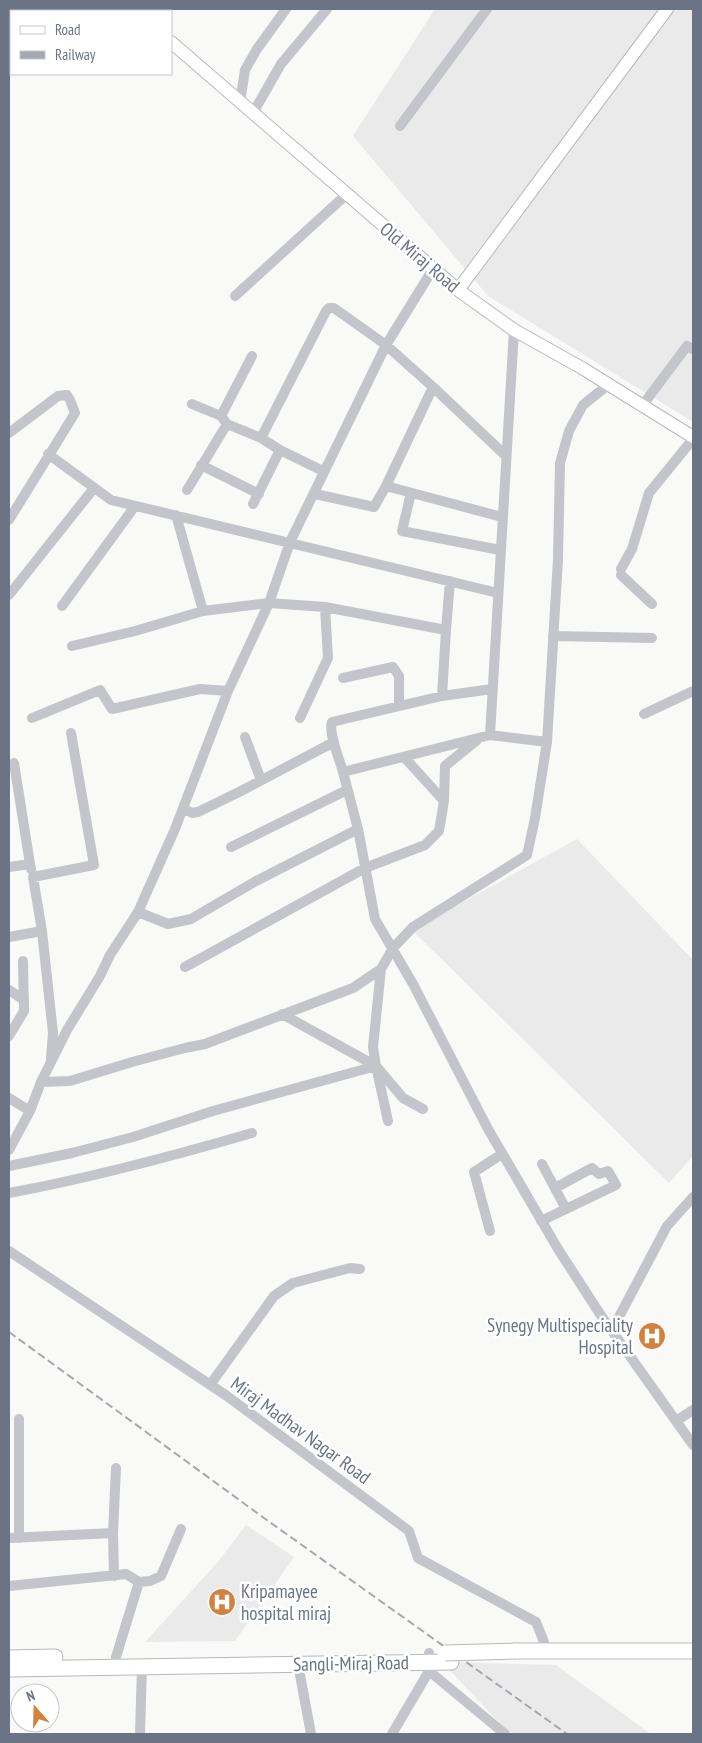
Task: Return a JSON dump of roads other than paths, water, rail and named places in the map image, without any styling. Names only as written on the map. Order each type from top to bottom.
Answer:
[{"type":"highway","name":"Sangli-Miraj Road","points":[[522,1658],[548,1652],[693,1651]]},
{"type":"highway","name":"Sangli-Miraj Road","points":[[9,1658],[116,1657],[429,1662]]},
{"type":"highway","name":"Sangli-Miraj Road","points":[[9,1669],[429,1662],[448,1657],[693,1661]]},
{"type":"main road","points":[[458,290],[667,9]]},
{"type":"main road","name":"Old Miraj Road","points":[[172,43],[458,290],[514,330],[582,368],[693,438]]},
{"type":"street","points":[[240,102],[245,70],[257,48],[286,9]]},
{"type":"street","points":[[252,112],[281,64],[327,9]]},
{"type":"street","points":[[400,126],[487,9]]},
{"type":"street","points":[[235,296],[347,194]]},
{"type":"street","points":[[9,1150],[30,1111],[41,1082],[67,1030],[100,976],[110,955],[138,912],[183,808],[228,691],[269,604],[290,542],[386,345],[433,269]]},
{"type":"street","points":[[261,438],[329,308],[334,308],[386,345],[434,387],[506,456]]},
{"type":"street","points":[[184,967],[365,868],[425,845],[439,831],[444,801],[445,766],[485,736],[492,690],[514,330]]},
{"type":"street","points":[[642,406],[687,346],[693,349]]},
{"type":"street","points":[[188,490],[224,420],[252,356]]},
{"type":"street","points":[[388,1121],[373,1047],[381,969],[393,948],[413,927],[527,855],[547,742],[558,559],[560,463],[570,431],[583,404],[608,385]]},
{"type":"street","points":[[315,494],[374,507],[434,387]]},
{"type":"street","points":[[9,433],[58,396],[67,395],[70,400],[75,413],[9,520]]},
{"type":"street","points":[[192,404],[323,471]]},
{"type":"street","points":[[652,604],[621,572],[632,549],[649,493],[693,438]]},
{"type":"street","points":[[253,504],[280,450]]},
{"type":"street","points":[[48,454],[111,500],[498,593]]},
{"type":"street","points":[[201,465],[259,494]]},
{"type":"street","points":[[386,486],[502,517]]},
{"type":"street","points":[[9,595],[94,488]]},
{"type":"street","points":[[411,493],[402,531],[500,550]]},
{"type":"street","points":[[62,606],[135,506]]},
{"type":"street","points":[[176,515],[203,611]]},
{"type":"street","points":[[442,696],[450,581]]},
{"type":"street","points":[[72,646],[135,631],[203,611],[269,604],[325,607],[446,630]]},
{"type":"street","points":[[300,718],[328,658],[325,607]]},
{"type":"street","points":[[553,636],[652,638]]},
{"type":"street","points":[[342,678],[393,667],[399,676],[399,706]]},
{"type":"street","points":[[32,718],[100,690],[112,709],[200,689],[228,691]]},
{"type":"street","points":[[492,690],[442,696],[332,722],[334,742],[358,829],[375,918],[413,984],[488,1129],[541,1221],[612,1330],[693,1445]]},
{"type":"street","points":[[644,714],[693,691]]},
{"type":"street","points":[[33,877],[94,865],[72,733]]},
{"type":"street","points":[[343,772],[485,736],[547,742]]},
{"type":"street","points":[[245,737],[260,780]]},
{"type":"street","points":[[183,808],[192,813],[198,812],[334,742]]},
{"type":"street","points":[[404,757],[444,801]]},
{"type":"street","points":[[14,764],[42,931],[53,1033],[50,1064]]},
{"type":"street","points":[[230,847],[347,790]]},
{"type":"street","points":[[138,912],[168,924],[191,918],[256,881],[358,829]]},
{"type":"street","points":[[9,867],[30,864]]},
{"type":"street","points":[[9,937],[42,931]]},
{"type":"street","points":[[9,1036],[24,1011],[23,961]]},
{"type":"street","points":[[41,1082],[70,1082],[132,1062],[205,1044],[353,988],[381,969]]},
{"type":"street","points":[[9,990],[24,1000]]},
{"type":"street","points":[[282,1014],[376,1066],[403,1098],[423,1109]]},
{"type":"street","points":[[9,1166],[72,1153],[125,1139],[212,1111],[376,1066]]},
{"type":"street","points":[[9,1098],[30,1111]]},
{"type":"street","points":[[9,1193],[136,1164],[252,1132]]},
{"type":"street","points":[[490,1231],[474,1172],[502,1154]]},
{"type":"street","points":[[542,1164],[566,1209]]},
{"type":"street","points":[[541,1221],[616,1185],[608,1171],[599,1174],[592,1168],[557,1187]]},
{"type":"street","points":[[612,1330],[667,1226],[693,1197]]},
{"type":"street","name":"Miraj Madhav Nagar Road","points":[[9,1251],[210,1384],[409,1531],[418,1558],[536,1622],[548,1652]]},
{"type":"street","points":[[210,1384],[274,1296],[293,1283],[350,1268],[360,1269]]},
{"type":"street","points":[[676,1421],[693,1410]]},
{"type":"street","points":[[19,1419],[14,1538],[113,1533]]},
{"type":"street","points":[[114,1576],[113,1533],[116,1468]]},
{"type":"street","points":[[9,1586],[126,1574],[139,1582],[150,1581],[161,1576],[181,1529]]},
{"type":"street","points":[[116,1657],[139,1582]]},
{"type":"street","points":[[392,1734],[429,1662],[505,1734]]},
{"type":"street","points":[[298,1664],[311,1734]]},
{"type":"street","points":[[140,1734],[142,1666]]},
{"type":"railway","points":[[9,1332],[264,1518],[567,1734]]},
{"type":"place","name":"Synegy Multispeciality Hospital","points":[[652,1336]]},
{"type":"place","name":"Kripamayee hospital miraj","points":[[222,1602]]}]
